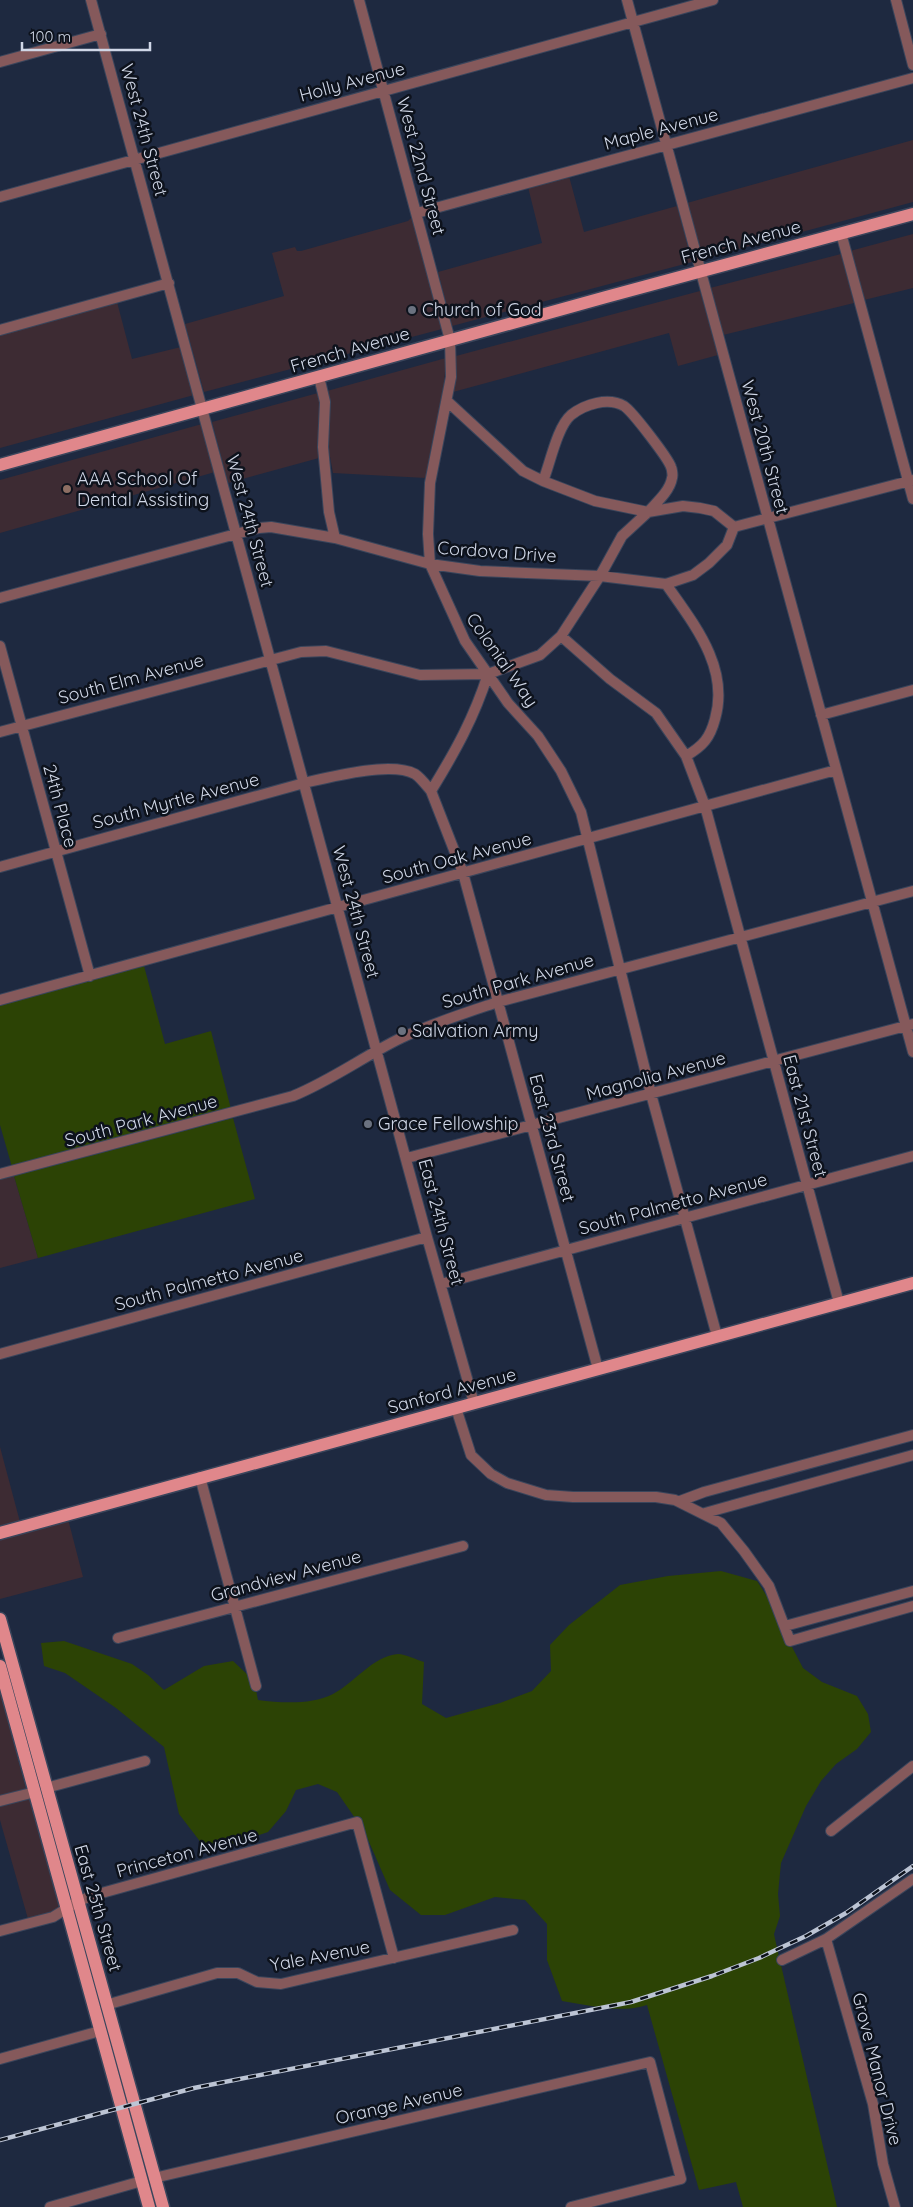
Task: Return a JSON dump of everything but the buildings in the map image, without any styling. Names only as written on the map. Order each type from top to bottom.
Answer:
[{"type":"main road","name":"French Avenue","points":[[0,465],[700,271],[913,214]]},
{"type":"main road","name":"Sanford Avenue","points":[[0,1533],[913,1283]]},
{"type":"main road","name":"East 25th Street","points":[[0,1619],[40,1790],[72,1905],[100,2032],[149,2207]]},
{"type":"main road","points":[[0,1669],[20,1736],[28,1746],[40,1790]]},
{"type":"main road","name":"East 25th Street","points":[[72,1905],[106,2005],[162,2207]]},
{"type":"main road","points":[[124,2118],[134,2130],[146,2174],[154,2178]]},
{"type":"street","name":"West 24th Street","points":[[91,0],[377,1051]]},
{"type":"street","name":"West 22nd Street","points":[[359,0],[450,340]]},
{"type":"street","name":"West 20th Street","points":[[627,0],[820,716],[872,902],[909,1025],[913,1052]]},
{"type":"street","name":"Holly Avenue","points":[[0,197],[713,0]]},
{"type":"street","points":[[896,0],[913,65]]},
{"type":"street","points":[[0,62],[101,34]]},
{"type":"street","name":"Maple Avenue","points":[[417,214],[913,78]]},
{"type":"street","points":[[841,234],[911,481],[913,499]]},
{"type":"street","points":[[0,330],[169,283]]},
{"type":"street","name":"Colonial Way","points":[[450,340],[452,361],[447,401],[430,483],[428,534],[430,564],[456,625],[508,702],[538,736],[562,771],[581,812],[588,839]]},
{"type":"street","points":[[318,377],[325,402],[323,447],[329,512],[335,538]]},
{"type":"street","points":[[447,401],[516,465],[542,482],[595,501],[648,512],[684,506],[700,508],[714,512],[734,527],[768,520],[911,481]]},
{"type":"street","points":[[542,482],[562,425],[571,415],[594,404],[609,401],[626,407],[658,446],[672,467],[672,478],[666,490],[648,512]]},
{"type":"street","name":"South Elm Avenue","points":[[0,732],[270,658],[300,652],[326,651],[420,675],[488,674],[540,655],[561,636],[600,576],[622,536],[648,512]]},
{"type":"street","name":"Cordova Drive","points":[[0,598],[236,534],[271,527],[335,538],[430,564],[480,571],[600,576],[666,584],[693,575],[708,563],[727,545],[734,527]]},
{"type":"street","points":[[666,584],[705,642],[718,683],[719,700],[707,741],[700,748],[686,756]]},
{"type":"street","name":"East 21st Street","points":[[561,636],[610,678],[656,713],[686,756],[705,806],[839,1303]]},
{"type":"street","name":"24th Place","points":[[0,646],[90,976]]},
{"type":"street","points":[[430,791],[459,745],[477,709],[488,674]]},
{"type":"street","points":[[820,716],[913,690]]},
{"type":"street","name":"South Myrtle Avenue","points":[[0,866],[304,783],[353,773],[380,769],[414,774],[430,791]]},
{"type":"street","name":"South Oak Avenue","points":[[0,1000],[836,770]]},
{"type":"street","name":"East 23rd Street","points":[[430,791],[463,873],[598,1369]]},
{"type":"street","points":[[588,839],[651,1094],[717,1336]]},
{"type":"street","name":"South Park Avenue","points":[[0,1174],[293,1096],[317,1086],[377,1051],[439,1021],[498,1002],[913,891]]},
{"type":"street","name":"Magnolia Avenue","points":[[407,1158],[909,1025]]},
{"type":"street","name":"East 24th Street","points":[[377,1051],[427,1238],[474,1402]]},
{"type":"street","name":"South Palmetto Avenue","points":[[441,1284],[913,1156]]},
{"type":"street","name":"South Palmetto Avenue","points":[[0,1354],[427,1238]]},
{"type":"street","points":[[456,1408],[471,1455],[491,1474],[507,1483],[546,1495],[573,1497],[656,1497],[680,1501],[721,1523],[769,1586],[790,1640],[913,1606]]},
{"type":"street","points":[[680,1501],[704,1492],[913,1435]]},
{"type":"street","points":[[705,1514],[913,1455]]},
{"type":"street","points":[[200,1477],[256,1686]]},
{"type":"street","name":"Grandview Avenue","points":[[118,1638],[463,1546]]},
{"type":"street","points":[[785,1626],[913,1591]]},
{"type":"street","points":[[0,1801],[144,1761]]},
{"type":"street","points":[[831,1831],[913,1766]]},
{"type":"street","name":"Princeton Avenue","points":[[0,1931],[53,1917],[91,1896],[357,1822],[394,1958]]},
{"type":"street","points":[[782,1960],[826,1939],[913,1880]]},
{"type":"street","name":"Yale Avenue","points":[[106,2005],[217,1973],[238,1973],[257,1982],[281,1984],[513,1930]]},
{"type":"street","name":"Grove Manor Drive","points":[[826,1939],[873,2104],[883,2164],[895,2207]]},
{"type":"street","points":[[0,2059],[100,2032]]},
{"type":"street","name":"Orange Avenue","points":[[154,2178],[650,2062],[681,2179],[571,2207]]},
{"type":"street","points":[[50,2207],[142,2181]]},
{"type":"shaded area","points":[[913,140],[913,202],[702,259],[687,203]]},
{"type":"shaded area","points":[[569,176],[584,232],[677,206],[692,262],[452,326],[438,272],[542,243],[528,187]]},
{"type":"shaded area","points":[[411,214],[442,329],[204,392],[185,324],[284,296],[272,253],[295,247],[297,251],[301,251],[408,221],[411,218]]},
{"type":"shaded area","points":[[913,234],[913,288],[864,300],[850,251]]},
{"type":"shaded area","points":[[841,254],[854,303],[723,335],[710,288]]},
{"type":"shaded area","points":[[700,291],[718,355],[678,366],[669,333],[453,392],[456,356]]},
{"type":"shaded area","points":[[117,302],[132,359],[181,347],[194,395],[0,448],[0,335]]},
{"type":"shaded area","points":[[446,358],[443,399],[441,401],[426,478],[333,473],[328,446],[330,402],[327,391]]},
{"type":"shaded area","points":[[318,393],[320,403],[319,458],[228,483],[212,422]]},
{"type":"shaded area","points":[[202,424],[215,472],[0,533],[0,480]]},
{"type":"shaded area","points":[[14,1176],[38,1258],[0,1268],[0,1179]]},
{"type":"shaded area","points":[[0,1447],[20,1522],[0,1528]]},
{"type":"shaded area","points":[[68,1519],[83,1577],[0,1599],[0,1537]]},
{"type":"shaded area","points":[[0,1692],[26,1789],[0,1796]]},
{"type":"shaded area","points":[[29,1798],[59,1907],[52,1913],[28,1919],[0,1820],[0,1806]]},
{"type":"green space","points":[[144,966],[165,1044],[211,1031],[231,1109],[12,1167],[0,1125],[0,1005]]},
{"type":"green space","points":[[233,1118],[255,1199],[38,1258],[14,1176]]},
{"type":"green space","points":[[721,1571],[757,1581],[768,1598],[787,1646],[791,1645],[803,1668],[822,1682],[857,1696],[868,1714],[871,1732],[857,1749],[836,1764],[821,1781],[806,1806],[781,1863],[778,1894],[780,1916],[774,1934],[779,1957],[776,1958],[781,1965],[837,2207],[743,2207],[736,2182],[699,2190],[647,2005],[637,2008],[616,2009],[562,2001],[547,1960],[547,1924],[525,1900],[495,1897],[445,1915],[421,1915],[390,1890],[366,1835],[361,1817],[355,1818],[337,1792],[318,1784],[296,1790],[286,1811],[268,1832],[230,1845],[202,1844],[179,1814],[164,1747],[116,1708],[65,1673],[44,1666],[41,1643],[64,1641],[132,1664],[148,1675],[164,1690],[204,1666],[233,1661],[249,1676],[253,1691],[256,1690],[258,1700],[286,1702],[306,1702],[324,1698],[341,1689],[380,1660],[388,1656],[401,1654],[424,1662],[422,1704],[446,1718],[500,1703],[532,1691],[551,1671],[550,1645],[569,1625],[620,1585],[668,1576]]},
{"type":"railway","points":[[0,2140],[194,2088],[631,2002],[712,1976],[759,1958],[806,1936],[846,1913],[913,1866]]},
{"type":"place","name":"Church of God","points":[[412,310]]},
{"type":"place","name":"AAA School Of Dental Assisting","points":[[67,489]]},
{"type":"place","name":"Salvation Army","points":[[402,1031]]},
{"type":"place","name":"Grace Fellowship","points":[[368,1124]]}]
